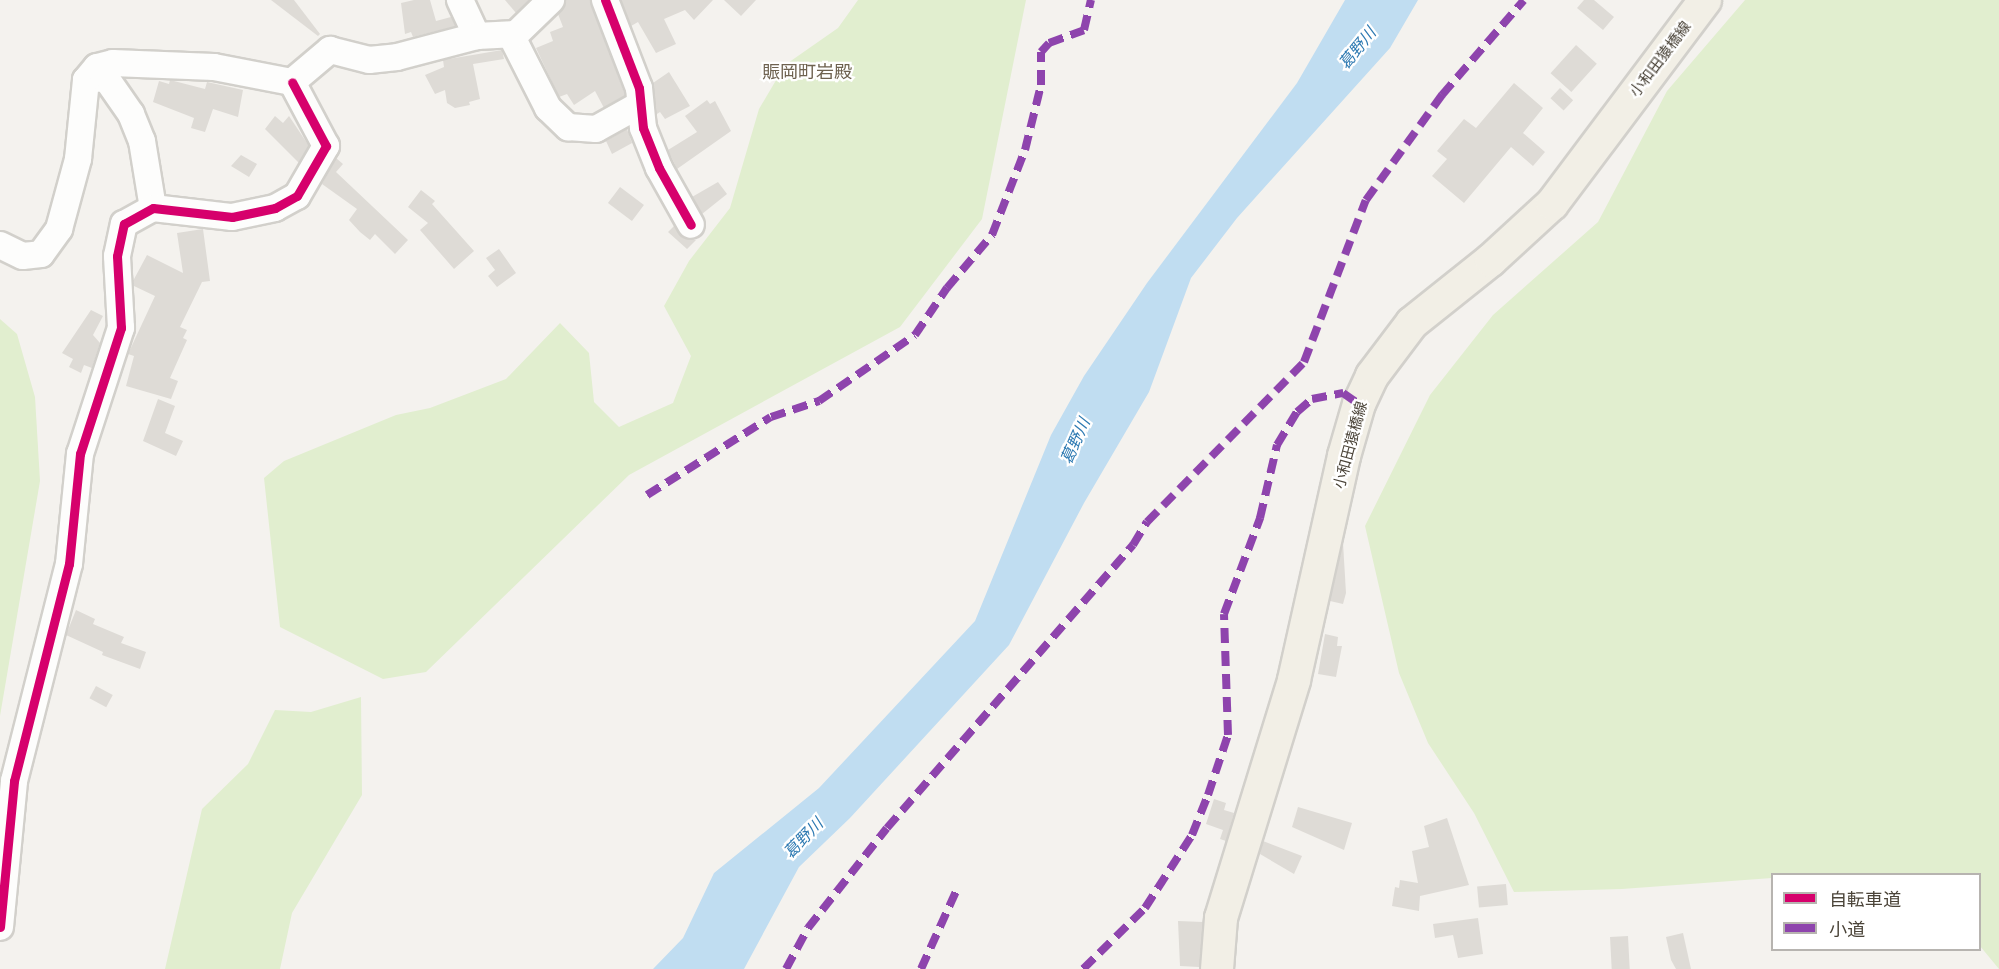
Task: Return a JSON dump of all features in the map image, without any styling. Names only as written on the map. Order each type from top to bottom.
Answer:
[{"type":"main road","name":"小和田猿橋線","points":[[1217,969],[1221,918],[1294,680],[1344,456],[1359,404],[1372,376],[1412,322],[1491,260],[1552,204],[1705,0]]},
{"type":"street","points":[[460,0],[477,36]]},
{"type":"street","points":[[292,82],[330,50],[369,60],[396,57],[477,36],[516,34],[551,0]]},
{"type":"street","points":[[605,0],[639,88],[643,128],[659,168],[691,225]]},
{"type":"street","points":[[511,34],[548,108],[568,127],[596,129],[639,105]]},
{"type":"street","points":[[0,244],[23,256],[41,254],[59,229],[78,159],[86,81],[97,67],[113,63],[214,67],[292,82]]},
{"type":"street","points":[[86,81],[106,78],[131,114],[142,141],[153,208]]},
{"type":"street","points":[[0,927],[15,781],[69,564],[80,454],[121,328],[120,246],[124,224],[153,208],[231,217],[275,208],[297,196],[326,146],[292,82]]},
{"type":"green space","points":[[858,0],[1026,0],[982,219],[900,327],[629,475],[426,672],[383,679],[280,627],[264,478],[284,461],[396,415],[430,408],[506,379],[560,323],[589,353],[594,402],[619,427],[673,403],[691,356],[664,306],[689,261],[730,208],[759,109],[785,65],[838,28]]},
{"type":"green space","points":[[1745,0],[1999,0],[1999,969],[1981,947],[1981,873],[1771,873],[1771,878],[1622,889],[1514,892],[1474,813],[1428,743],[1399,673],[1365,526],[1430,395],[1493,315],[1598,222],[1667,91]]},
{"type":"green space","points":[[0,319],[17,334],[35,397],[40,481],[0,716]]},
{"type":"green space","points":[[361,697],[362,795],[292,913],[280,969],[165,969],[202,809],[248,764],[275,710],[311,712]]},
{"type":"water","name":"葛野川","points":[[1345,0],[1418,0],[1390,48],[1237,218],[1191,278],[1149,392],[1084,503],[1009,645],[850,818],[799,867],[744,969],[653,969],[683,938],[714,873],[819,788],[975,621],[1051,435],[1084,376],[1147,283],[1297,83]]},
{"type":"building","points":[[271,0],[294,0],[320,34],[318,36]]},
{"type":"building","points":[[430,0],[436,21],[451,17],[456,26],[413,37],[411,32],[405,34],[401,3]]},
{"type":"building","points":[[505,0],[529,0],[516,13]]},
{"type":"building","points":[[566,0],[590,0],[624,92],[625,96],[604,108],[595,91],[574,105],[567,94],[559,97],[536,48],[553,41],[550,32],[563,27],[558,14]]},
{"type":"building","points":[[621,0],[713,0],[694,20],[685,10],[664,19],[676,44],[656,53],[638,22],[631,26]]},
{"type":"building","points":[[724,0],[756,0],[741,16]]},
{"type":"building","points":[[1584,0],[1594,0],[1614,17],[1603,30],[1577,8]]},
{"type":"building","points":[[1576,45],[1597,64],[1571,92],[1551,73]]},
{"type":"building","points":[[502,50],[504,59],[473,64],[480,99],[469,102],[470,105],[455,108],[447,103],[445,90],[435,94],[425,75],[444,67],[443,60]]},
{"type":"building","points":[[669,72],[690,106],[665,119],[660,112],[657,114],[653,83]]},
{"type":"building","points":[[170,80],[205,89],[207,82],[243,90],[238,117],[213,109],[205,132],[191,128],[194,118],[153,102],[159,81],[169,84]]},
{"type":"building","points":[[1514,83],[1543,108],[1523,133],[1545,152],[1533,166],[1511,147],[1464,203],[1432,176],[1447,159],[1437,151],[1464,119],[1476,128]]},
{"type":"building","points":[[1560,88],[1573,100],[1564,111],[1550,98]]},
{"type":"building","points":[[707,100],[710,104],[715,101],[731,131],[677,169],[668,150],[697,132],[685,116]]},
{"type":"building","points":[[275,116],[283,123],[289,116],[309,146],[299,163],[265,129]]},
{"type":"building","points":[[627,129],[632,143],[612,154],[606,141]]},
{"type":"building","points":[[241,155],[257,164],[249,177],[231,166]]},
{"type":"building","points":[[336,158],[343,164],[336,172],[408,240],[395,254],[375,234],[370,240],[360,232],[349,220],[357,209],[322,184]]},
{"type":"building","points":[[718,182],[727,194],[702,214],[692,197]]},
{"type":"building","points":[[620,187],[644,205],[632,221],[608,203]]},
{"type":"building","points":[[421,190],[435,201],[432,204],[474,251],[454,269],[420,230],[428,223],[408,207]]},
{"type":"building","points":[[674,226],[683,238],[696,240],[687,249],[668,232]]},
{"type":"building","points":[[203,229],[210,281],[202,282],[180,327],[187,330],[183,338],[187,340],[170,378],[178,381],[171,399],[126,386],[134,356],[128,354],[155,296],[134,286],[133,281],[147,255],[183,273],[177,233]]},
{"type":"building","points":[[499,249],[516,273],[497,287],[488,276],[495,270],[486,258]]},
{"type":"building","points":[[91,310],[103,316],[93,335],[100,343],[92,368],[84,365],[81,373],[69,367],[73,359],[62,353]]},
{"type":"building","points":[[158,399],[175,406],[165,433],[183,441],[176,456],[143,441]]},
{"type":"building","points":[[1343,543],[1346,593],[1343,604],[1330,601]]},
{"type":"building","points":[[76,610],[95,619],[93,624],[124,637],[121,643],[146,652],[140,669],[102,655],[103,652],[66,635]]},
{"type":"building","points":[[1325,634],[1338,637],[1337,646],[1342,646],[1336,677],[1318,674]]},
{"type":"building","points":[[96,686],[113,695],[106,707],[89,698]]},
{"type":"building","points":[[1214,799],[1226,803],[1224,810],[1234,813],[1226,841],[1220,839],[1223,830],[1206,824]]},
{"type":"building","points":[[1298,807],[1352,823],[1344,850],[1292,827]]},
{"type":"building","points":[[1447,818],[1469,885],[1420,896],[1419,911],[1392,906],[1395,887],[1399,888],[1400,880],[1418,883],[1412,851],[1429,847],[1424,826]]},
{"type":"building","points":[[1263,841],[1302,856],[1294,874],[1260,854]]},
{"type":"building","points":[[1506,884],[1508,905],[1479,907],[1477,887]]},
{"type":"building","points":[[1478,918],[1483,954],[1458,958],[1453,935],[1435,938],[1433,924]]},
{"type":"building","points":[[1178,921],[1203,922],[1199,967],[1180,966]]},
{"type":"building","points":[[1683,933],[1691,969],[1676,969],[1671,960],[1666,937]]},
{"type":"building","points":[[1628,936],[1630,969],[1612,969],[1610,937]]},
{"type":"marked path","points":[[647,495],[771,417],[819,401],[915,335],[947,288],[992,235],[1025,150],[1041,85],[1041,52],[1049,43],[1084,30],[1091,0]]},
{"type":"marked path","points":[[786,969],[808,928],[887,828],[1133,545],[1147,522],[1304,362],[1366,200],[1442,95],[1524,0]]},
{"type":"marked path","points":[[1083,969],[1145,908],[1192,835],[1208,795],[1228,735],[1224,614],[1260,518],[1277,445],[1297,412],[1312,399],[1343,393],[1359,404]]},
{"type":"marked path","points":[[921,969],[958,887]]},
{"type":"cycle path","points":[[605,0],[639,88],[643,128],[659,168],[691,225]]},
{"type":"cycle path","points":[[0,927],[14,781],[69,564],[80,454],[121,328],[117,256],[124,224],[153,208],[232,217],[275,208],[297,196],[326,146],[292,82]]},
{"type":"district","name":"賑岡町岩殿","points":[[807,72]]}]
